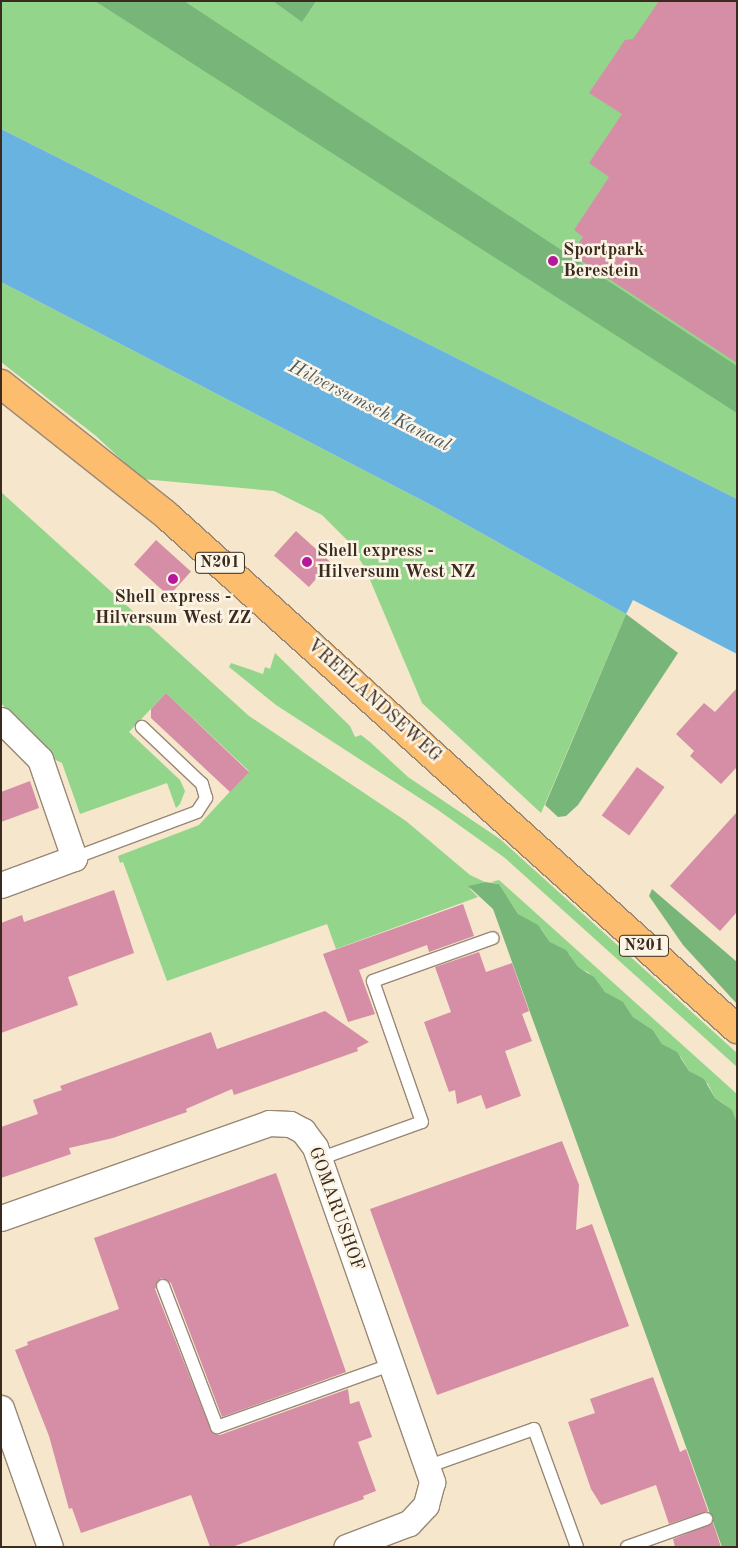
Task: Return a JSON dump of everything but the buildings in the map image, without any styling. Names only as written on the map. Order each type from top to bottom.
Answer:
[{"type":"main road","name":"VREELANDSEWEG","points":[[1,384],[165,514],[737,1029]]},
{"type":"street","points":[[1,720],[40,758],[74,858],[1,884]]},
{"type":"street","name":"GOMARUSHOF","points":[[1,1218],[269,1123],[284,1123],[302,1131],[312,1141],[319,1159],[429,1466],[432,1482],[429,1498],[416,1518],[402,1527],[346,1547]]},
{"type":"street","points":[[1,1408],[49,1546]]},
{"type":"lane","points":[[74,858],[197,812],[206,798],[202,784],[142,727]]},
{"type":"lane","points":[[319,1159],[422,1122],[373,981],[493,938]]},
{"type":"lane","points":[[164,1286],[216,1427],[393,1364]]},
{"type":"lane","points":[[429,1466],[534,1429],[577,1547]]},
{"type":"lane","points":[[627,1547],[706,1519]]},
{"type":"green space","name":"Sportpark Berestein","points":[[1,1],[737,1],[737,499],[1,129]]},
{"type":"green space","points":[[95,1],[184,1],[737,366],[737,413]]},
{"type":"green space","points":[[273,1],[316,1],[302,22]]},
{"type":"green space","points":[[1,282],[433,506],[626,614],[541,813],[422,703],[365,568],[348,541],[322,515],[274,491],[142,479],[96,436],[1,362]]},
{"type":"green space","points":[[1,492],[249,716],[406,821],[470,875],[485,882],[473,885],[470,889],[478,897],[336,949],[327,924],[167,981],[123,862],[120,863],[118,856],[199,825],[249,771],[166,693],[129,732],[180,780],[185,791],[180,804],[176,808],[167,783],[80,814],[62,763],[50,757],[1,703]]},
{"type":"green space","points":[[626,614],[678,653],[578,805],[566,816],[558,817],[545,805]]},
{"type":"green space","points":[[275,653],[350,726],[355,737],[361,735],[408,777],[500,839],[737,1053],[737,1067],[505,858],[438,810],[276,705],[229,667],[231,663],[263,674],[265,667],[270,669]]},
{"type":"green space","points":[[499,880],[737,1094],[737,1123],[724,1104],[715,1098],[708,1084],[689,1071],[681,1057],[662,1044],[653,1030],[633,1017],[626,1007],[605,992],[588,972],[578,968],[569,954],[550,942],[541,929],[518,914],[499,884],[491,882]]},
{"type":"green space","points":[[485,882],[499,884],[518,914],[538,925],[550,942],[566,950],[578,967],[594,977],[605,992],[623,1002],[633,1017],[653,1030],[662,1044],[677,1052],[689,1071],[704,1079],[715,1098],[732,1110],[737,1123],[737,1547],[722,1547],[493,909],[468,886]]},
{"type":"green space","points":[[652,889],[737,962],[737,1004],[683,945],[649,896]]},
{"type":"water","name":"Hilversumsch Kanaal","points":[[1,129],[737,499],[737,654],[633,600],[626,614],[433,506],[1,282]]},
{"type":"place","name":"Sportpark Berestein","points":[[553,261]]},
{"type":"place","name":"Shell express - Hilversum West NZ","points":[[307,562]]},
{"type":"place","name":"Shell express - Hilversum West ZZ","points":[[173,579]]}]
